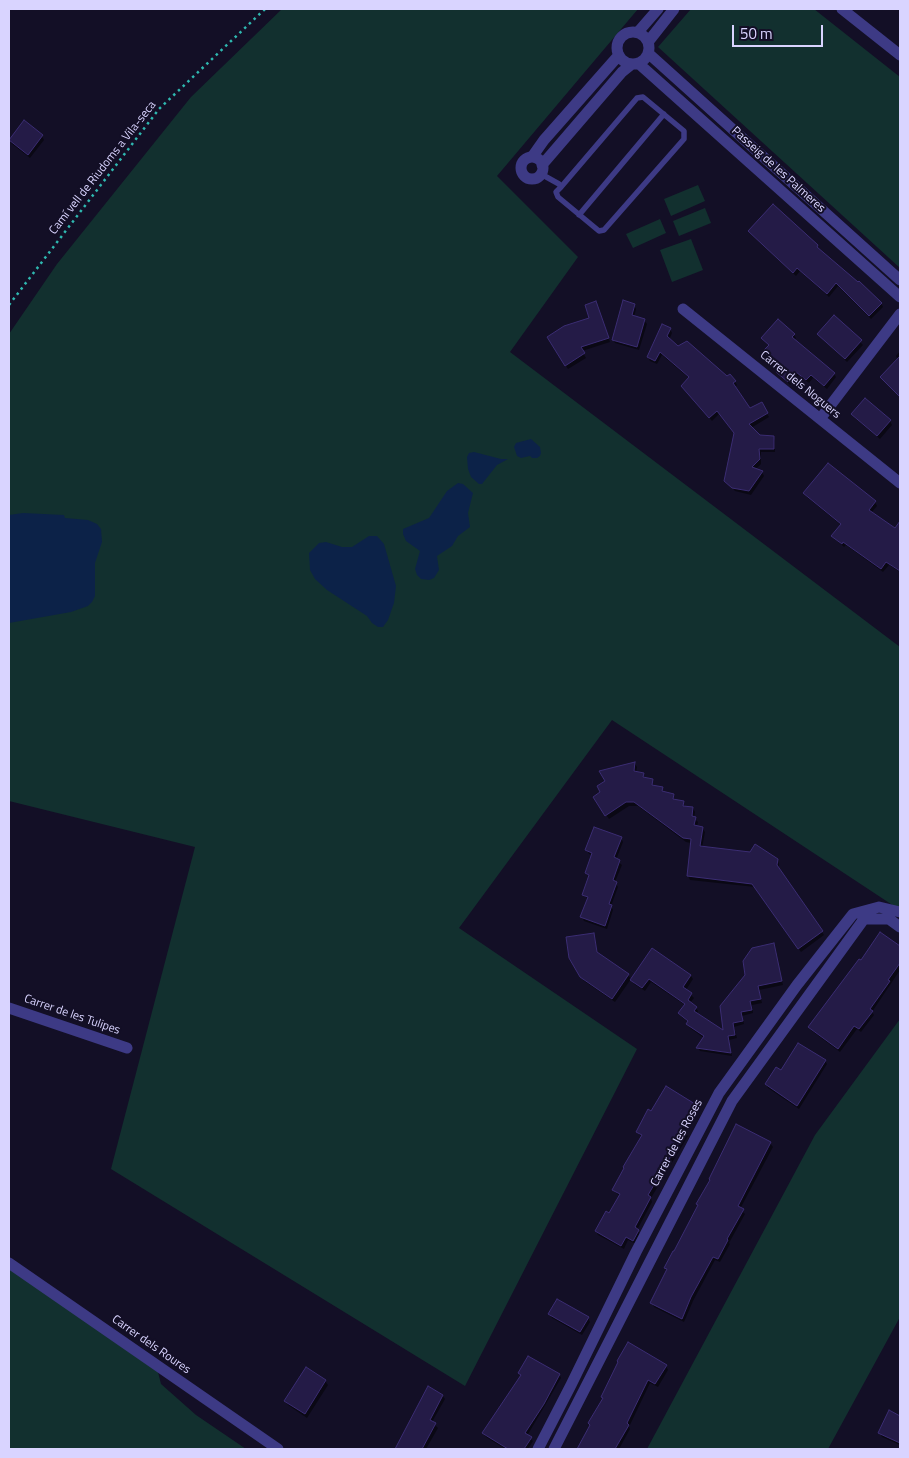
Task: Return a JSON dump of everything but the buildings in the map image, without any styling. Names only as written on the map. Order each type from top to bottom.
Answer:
[{"type":"street","points":[[638,32],[658,9]]},
{"type":"street","points":[[619,55],[544,140],[532,157],[524,161],[522,171],[526,177],[536,178],[622,72],[645,58],[648,48],[674,9]]},
{"type":"street","points":[[842,9],[900,55]]},
{"type":"street","points":[[635,63],[627,62],[619,55],[617,46],[622,36],[627,32],[638,32],[643,35],[648,48]]},
{"type":"street","name":"Passeig de les Palmeres","points":[[648,48],[900,280]]},
{"type":"street","name":"Passeig de les Palmeres","points":[[635,63],[900,297]]},
{"type":"street","points":[[532,157],[539,160],[542,169]]},
{"type":"street","name":"Carrer dels Noguers","points":[[683,309],[900,483]]},
{"type":"street","points":[[820,419],[900,314]]},
{"type":"street","name":"Carrer de les Roses","points":[[538,1449],[636,1252],[719,1092],[797,985],[853,914],[879,908],[900,912]]},
{"type":"street","points":[[554,1449],[732,1101],[864,919],[889,919],[900,927]]},
{"type":"street","name":"Carrer de les Tulipes","points":[[9,1008],[127,1048]]},
{"type":"street","name":"Carrer dels Roures","points":[[9,1263],[278,1449]]},
{"type":"lane","points":[[643,97],[664,114],[684,131],[684,139],[604,230],[599,231],[558,198],[556,192],[637,98],[643,97]]},
{"type":"lane","points":[[579,216],[664,114]]},
{"type":"lane","points":[[542,169],[560,187]]},
{"type":"path","name":"Camí vell de Riudoms a Vila-seca","points":[[9,305],[159,109],[265,9]]},
{"type":"green space","points":[[282,9],[638,9],[497,176],[578,257],[510,352],[900,647],[900,910],[612,720],[459,928],[637,1049],[465,1386],[111,1169],[195,847],[9,801],[9,334],[57,264],[191,97]]},
{"type":"green space","points":[[691,9],[814,9],[900,77],[900,268],[658,47]]},
{"type":"green space","points":[[698,185],[705,201],[671,216],[664,199]]},
{"type":"green space","points":[[705,208],[711,223],[679,236],[673,221]]},
{"type":"green space","points":[[660,219],[666,233],[633,248],[626,234]]},
{"type":"green space","points":[[691,239],[703,270],[672,282],[660,250]]},
{"type":"green space","points":[[900,1019],[900,1317],[828,1449],[647,1449],[815,1135]]},
{"type":"green space","points":[[9,1268],[158,1372],[161,1384],[196,1415],[246,1449],[9,1449]]},
{"type":"water","points":[[531,439],[540,447],[540,456],[537,458],[530,456],[521,458],[517,456],[514,447],[516,443]]},
{"type":"water","points":[[474,452],[508,459],[497,465],[482,484],[479,484],[471,477],[468,469],[467,457],[469,453]]},
{"type":"water","points":[[458,483],[463,484],[473,493],[468,513],[470,527],[458,536],[452,546],[437,556],[439,570],[434,578],[429,580],[421,579],[415,569],[420,551],[406,541],[403,529],[429,518],[447,491]]},
{"type":"water","points":[[23,513],[64,515],[65,518],[88,520],[97,524],[101,529],[102,542],[95,563],[95,596],[88,606],[71,612],[9,623],[9,515]]},
{"type":"water","points":[[369,536],[377,536],[384,544],[396,586],[394,603],[388,620],[383,627],[378,627],[367,616],[327,590],[315,579],[310,570],[309,553],[319,543],[326,542],[342,547],[352,547]]}]
